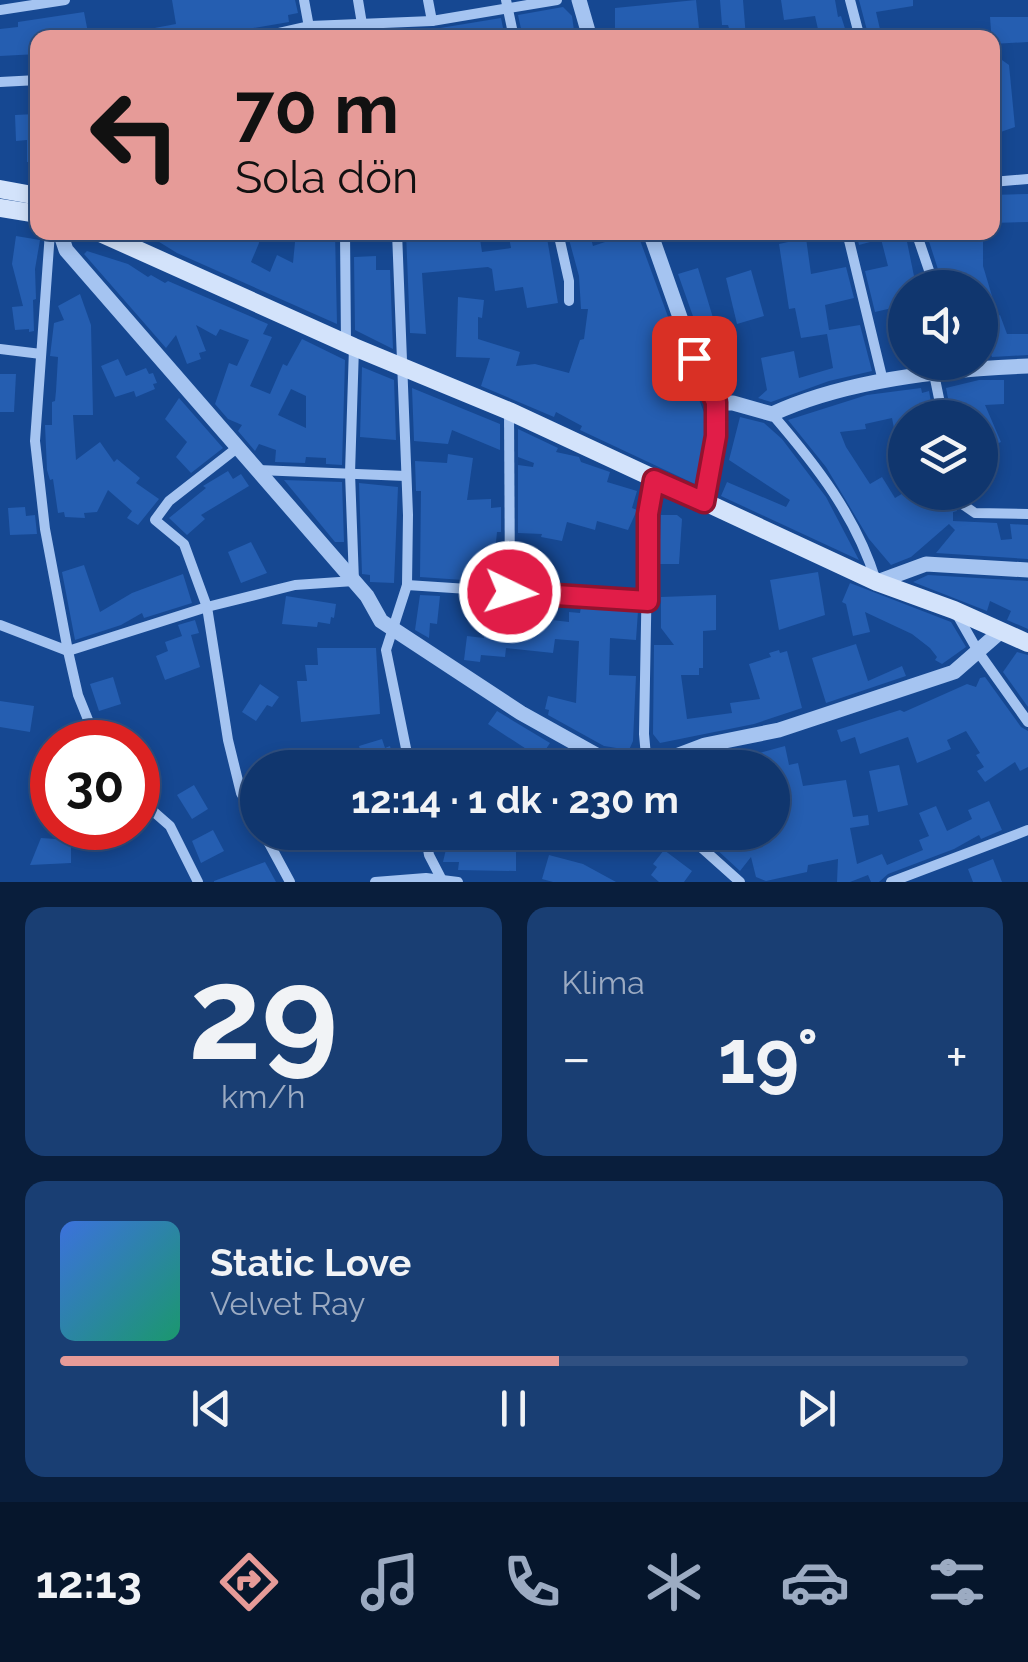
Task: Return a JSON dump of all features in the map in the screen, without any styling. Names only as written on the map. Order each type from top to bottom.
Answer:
[{"type":"main road","points":[[0,189],[30,195]]},
{"type":"main road","points":[[0,208],[30,213]]},
{"type":"main road","points":[[116,240],[509,411],[876,582],[954,610],[1028,643]]},
{"type":"street","points":[[0,10],[65,0]]},
{"type":"street","points":[[304,0],[310,30]]},
{"type":"street","points":[[358,0],[369,30]]},
{"type":"street","points":[[428,0],[432,20]]},
{"type":"street","points":[[322,30],[366,23],[432,20],[557,0]]},
{"type":"street","points":[[579,0],[588,30]]},
{"type":"street","points":[[850,0],[858,30]]},
{"type":"street","points":[[507,5],[512,30]]},
{"type":"street","points":[[0,82],[30,80]]},
{"type":"street","points":[[1000,181],[1028,179]]},
{"type":"street","points":[[49,240],[35,441],[45,530],[68,651],[88,720]]},
{"type":"street","points":[[63,240],[66,250],[367,596],[380,621],[585,750]]},
{"type":"street","points":[[345,240],[354,582]]},
{"type":"street","points":[[397,240],[404,368],[407,585],[386,650],[407,750]]},
{"type":"street","points":[[560,240],[570,301]]},
{"type":"street","points":[[653,240],[694,358],[716,402],[716,436],[704,502]]},
{"type":"street","points":[[850,240],[883,381]]},
{"type":"street","points":[[919,240],[929,270]]},
{"type":"street","points":[[0,349],[42,354]]},
{"type":"street","points":[[998,366],[1028,366]]},
{"type":"street","points":[[772,414],[890,380]]},
{"type":"street","points":[[716,402],[772,414],[820,470],[865,546],[876,582],[926,564],[1028,570]]},
{"type":"street","points":[[509,411],[510,592]]},
{"type":"street","points":[[237,448],[169,501],[155,520],[184,544],[207,607],[228,740],[240,789]]},
{"type":"street","points":[[256,470],[406,476]]},
{"type":"street","points":[[646,750],[648,514],[654,480]]},
{"type":"street","points":[[971,510],[1028,514]]},
{"type":"street","points":[[0,624],[68,651],[207,607],[295,585],[354,582]]},
{"type":"street","points":[[407,585],[648,601]]},
{"type":"street","points":[[954,610],[1028,722]]},
{"type":"street","points":[[689,750],[779,730],[954,672],[1001,630]]},
{"type":"street","points":[[160,817],[170,826],[198,882]]},
{"type":"street","points":[[891,882],[1028,830]]},
{"type":"street","points":[[273,850],[290,882]]},
{"type":"street","points":[[429,850],[442,881]]},
{"type":"street","points":[[704,850],[740,882]]},
{"type":"street","points":[[375,882],[426,878],[458,882]]},
{"type":"building","points":[[172,0],[295,0],[298,13],[288,15],[289,22],[242,30],[144,30],[176,24]]},
{"type":"building","points":[[696,0],[699,30],[615,30],[615,8]]},
{"type":"building","points":[[720,0],[743,0],[745,30],[730,30],[728,25],[722,25]]},
{"type":"building","points":[[781,0],[835,0],[845,30],[818,30],[815,16],[784,20]]},
{"type":"building","points":[[859,0],[913,0],[913,6],[876,12],[880,30],[867,30]]},
{"type":"building","points":[[563,7],[572,16],[574,30],[521,30],[518,15]]},
{"type":"building","points":[[84,12],[87,30],[30,30],[30,54],[0,56],[0,29],[18,27],[18,22]]},
{"type":"building","points":[[990,17],[1028,17],[1028,42],[1000,44],[1000,30],[991,30]]},
{"type":"building","points":[[501,18],[503,30],[428,30]]},
{"type":"building","points":[[1000,59],[1009,65],[1015,127],[1000,132]]},
{"type":"building","points":[[30,114],[30,162],[27,140],[16,141],[15,115]]},
{"type":"building","points":[[1028,194],[1028,222],[1000,223],[1000,195]]},
{"type":"building","points":[[16,236],[40,240],[35,269],[34,331],[15,330],[12,307],[23,306],[12,264]]},
{"type":"building","points":[[156,240],[259,240],[251,262],[270,272],[277,255],[293,263],[295,240],[335,240],[337,324]]},
{"type":"building","points":[[406,240],[480,240],[482,252],[511,248],[510,240],[547,240],[558,303],[527,308],[523,287],[495,291],[492,269],[488,267],[422,273],[426,334],[410,333]]},
{"type":"building","points":[[569,240],[591,240],[593,246],[611,240],[640,240],[689,374],[686,375],[705,415],[695,484],[580,430],[582,426],[556,412],[554,417],[481,386],[490,358],[456,357],[458,297],[484,300],[482,318],[478,317],[478,339],[520,352],[516,366],[535,364],[569,373],[580,340],[584,339],[588,309],[581,309],[579,276]]},
{"type":"building","points":[[806,240],[811,274],[846,267],[854,298],[825,305],[829,330],[860,325],[872,371],[829,381],[771,402],[758,398],[767,390],[761,358],[794,351],[799,378],[833,368],[827,334],[801,338],[795,308],[789,309],[779,244]]},
{"type":"building","points":[[881,240],[907,240],[913,270],[888,270],[888,309],[875,312],[865,271],[888,266]]},
{"type":"building","points":[[929,240],[983,240],[984,270],[938,270]]},
{"type":"building","points":[[87,251],[128,264],[148,277],[168,281],[268,324],[263,334],[272,337],[250,386],[270,394],[283,364],[287,366],[302,339],[345,360],[342,465],[326,464],[326,458],[306,457],[305,463],[275,462],[276,450],[259,444],[255,451],[238,431],[242,425],[228,419],[215,404],[229,363],[237,366],[249,340],[220,329],[216,336],[196,325],[206,351],[199,353],[201,359],[187,364],[176,335],[166,348],[84,254]],"holes":[[[291,389],[306,396],[306,428],[278,415]]]},
{"type":"building","points":[[376,256],[376,270],[390,270],[393,349],[355,330],[354,257]]},
{"type":"building","points":[[698,268],[730,362],[711,367],[678,274]]},
{"type":"building","points":[[751,270],[764,316],[737,324],[726,278]]},
{"type":"building","points":[[80,294],[91,325],[93,415],[73,415],[76,460],[100,442],[114,462],[117,459],[140,478],[136,483],[159,499],[138,525],[127,518],[132,511],[108,490],[97,512],[84,513],[85,518],[58,513],[53,479],[50,480],[47,470],[45,425],[52,425],[58,357],[50,356],[54,323],[64,320],[58,306]]},
{"type":"building","points":[[998,316],[1007,334],[1028,334],[1028,355],[998,357]]},
{"type":"building","points":[[118,359],[126,376],[146,368],[149,374],[153,373],[155,389],[136,397],[134,391],[115,397],[101,366]]},
{"type":"building","points":[[362,367],[394,380],[396,440],[360,437]]},
{"type":"building","points":[[0,374],[16,374],[14,412],[0,412]]},
{"type":"building","points":[[979,380],[1004,380],[1004,404],[998,404],[998,400],[948,400],[946,388]]},
{"type":"building","points":[[412,388],[500,424],[500,450],[452,430],[448,444],[414,441]]},
{"type":"building","points":[[921,388],[922,393],[929,391],[931,400],[888,400],[888,419],[865,424],[866,429],[840,432],[870,484],[882,477],[888,487],[888,510],[957,510],[953,521],[997,523],[1001,540],[1012,539],[1010,524],[1028,525],[1028,559],[936,553],[955,530],[949,524],[911,557],[891,565],[869,539],[826,467],[788,420],[867,395]]},
{"type":"building","points":[[179,398],[223,448],[191,473],[176,457],[187,442],[165,419]]},
{"type":"building","points":[[740,417],[764,423],[782,439],[826,497],[859,560],[721,496],[727,482],[786,507],[790,500],[729,460]]},
{"type":"building","points":[[518,429],[558,448],[556,452],[579,457],[581,462],[610,472],[607,482],[637,491],[632,508],[637,510],[628,530],[597,521],[595,530],[567,522],[562,541],[541,537],[542,534],[518,533],[518,465],[533,467],[534,463],[518,457]]},
{"type":"building","points":[[448,454],[473,458],[467,500],[491,499],[491,508],[501,507],[492,582],[420,577],[421,491],[416,491],[415,461],[447,463]]},
{"type":"building","points":[[228,471],[233,479],[241,474],[249,486],[201,515],[205,519],[187,535],[169,518],[206,488],[203,486]]},
{"type":"building","points":[[284,480],[342,482],[344,542],[335,542]]},
{"type":"building","points":[[359,483],[398,487],[394,583],[370,582],[370,575],[362,574]]},
{"type":"building","points":[[25,507],[26,516],[35,515],[37,534],[10,535],[8,508]]},
{"type":"building","points":[[661,515],[682,519],[679,564],[659,564]]},
{"type":"building","points":[[251,542],[267,573],[241,583],[228,552]]},
{"type":"building","points":[[84,565],[100,612],[132,593],[183,574],[192,603],[144,618],[142,613],[121,625],[75,640],[62,572]]},
{"type":"building","points":[[818,572],[825,615],[779,630],[770,580]]},
{"type":"building","points":[[928,575],[1028,581],[1028,629],[1007,620],[1011,611],[990,601],[987,611],[913,582]]},
{"type":"building","points":[[850,583],[951,622],[966,647],[942,664],[912,634],[865,612],[870,632],[853,636],[846,604],[842,602]]},
{"type":"building","points":[[420,595],[440,596],[437,624],[430,623],[429,638],[415,630]]},
{"type":"building","points":[[716,595],[716,630],[703,631],[703,668],[699,668],[699,675],[681,675],[687,719],[732,713],[730,703],[760,699],[749,664],[779,650],[787,651],[802,708],[754,724],[660,743],[653,734],[654,645],[674,645],[661,628],[661,597]]},
{"type":"building","points":[[286,596],[336,604],[334,618],[331,617],[330,624],[318,622],[317,627],[282,624]]},
{"type":"building","points":[[484,602],[502,604],[501,614],[569,622],[569,612],[580,613],[581,607],[638,611],[636,640],[610,638],[609,675],[636,676],[633,741],[629,750],[604,746],[548,715],[549,710],[545,709],[548,696],[576,703],[579,641],[555,639],[553,653],[506,648],[505,657],[481,655],[480,662],[464,660],[467,636],[484,638]]},
{"type":"building","points":[[195,620],[199,633],[191,635],[200,667],[165,680],[156,656],[168,651],[165,642],[182,636],[178,625]]},
{"type":"building","points":[[856,644],[868,681],[902,666],[906,676],[826,703],[812,658]]},
{"type":"building","points":[[317,648],[376,648],[380,714],[301,722],[297,681],[307,681],[305,665],[318,665]]},
{"type":"building","points":[[1017,652],[1028,655],[1028,707],[1003,672]]},
{"type":"building","points":[[113,677],[121,704],[99,711],[90,684]]},
{"type":"building","points":[[985,677],[1028,731],[1028,767],[1020,771],[1015,762],[985,782],[977,771],[984,767],[976,755],[980,753],[966,731],[947,740],[951,749],[917,763],[908,737],[860,754],[855,737],[841,742],[837,730],[904,712],[967,684],[976,687],[980,678]]},
{"type":"building","points":[[260,684],[279,697],[272,707],[267,705],[256,721],[242,712]]},
{"type":"building","points":[[0,701],[34,706],[30,732],[0,727]]},
{"type":"building","points":[[497,711],[550,743],[545,750],[528,750],[488,724]]},
{"type":"building","points":[[382,739],[385,748],[390,746],[391,750],[360,750],[359,746]]},
{"type":"building","points":[[798,763],[803,786],[846,780],[853,817],[868,815],[869,825],[850,828],[857,864],[882,854],[887,865],[923,850],[919,840],[929,836],[919,813],[936,806],[947,831],[972,819],[968,810],[989,801],[1002,830],[981,839],[979,835],[954,849],[888,874],[879,882],[871,882],[868,875],[837,882],[838,859],[808,865],[807,872],[766,881],[756,877],[751,857],[740,871],[717,850],[790,850],[790,765]]},
{"type":"building","points":[[899,765],[908,805],[878,812],[869,771]]},
{"type":"building","points":[[194,785],[208,809],[192,819],[177,795]]},
{"type":"building","points":[[213,830],[224,851],[201,863],[192,841]]},
{"type":"building","points":[[36,850],[71,850],[71,863],[30,865]]},
{"type":"building","points":[[446,850],[516,850],[516,871],[458,870],[459,862],[443,862]]},
{"type":"building","points":[[664,850],[692,871],[684,882],[659,882],[651,875],[657,867],[653,864]]},
{"type":"building","points":[[549,855],[583,864],[616,882],[542,879]]},
{"type":"building","points":[[993,859],[1002,882],[973,882],[968,869]]},
{"type":"building","points":[[265,862],[276,882],[214,882],[214,881]]},
{"type":"route","points":[[510,592],[648,601],[648,514],[654,480],[704,502],[716,436],[716,402],[694,358]]}]
